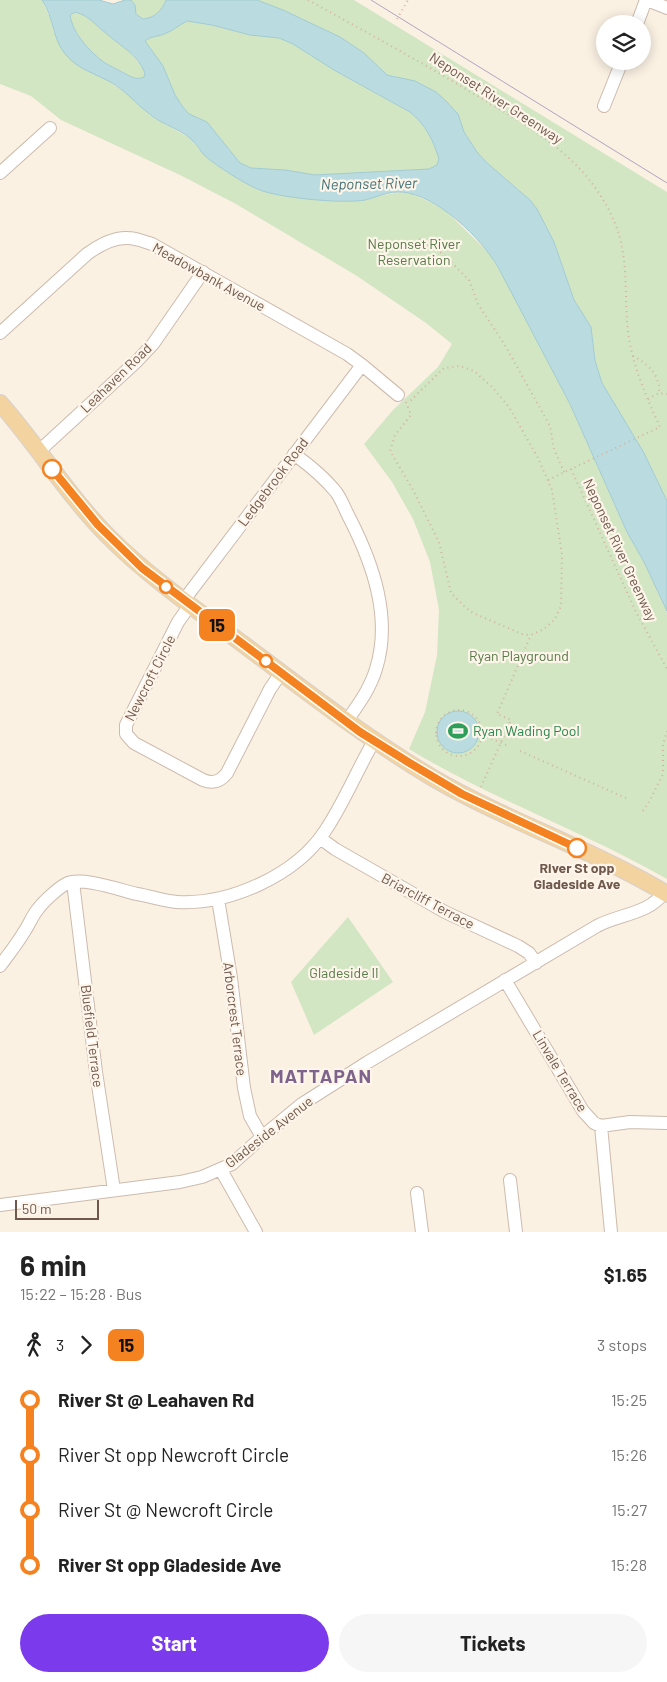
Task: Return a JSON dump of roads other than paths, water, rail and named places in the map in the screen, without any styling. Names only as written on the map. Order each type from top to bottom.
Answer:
[{"type":"main road","points":[[0,403],[89,515],[142,568],[346,722],[433,777],[474,800],[618,867],[665,893]]},
{"type":"street","points":[[640,15],[646,0],[667,8]]},
{"type":"street","points":[[604,106],[618,70]]},
{"type":"street","points":[[0,173],[50,128]]},
{"type":"street","name":"Meadowbank Avenue","points":[[0,333],[87,254],[113,240],[128,238],[152,244],[322,340],[362,365],[398,395]]},
{"type":"street","name":"Leahaven Road","points":[[38,452],[137,361],[152,344],[203,272]]},
{"type":"street","name":"Ledgebrook Road","points":[[187,603],[294,454],[362,365]]},
{"type":"street","points":[[294,454],[314,468],[337,493],[364,548],[376,584],[381,620],[378,660],[369,687],[346,722]]},
{"type":"street","name":"Newcroft Circle","points":[[187,603],[126,725],[126,734],[134,744],[203,780],[216,782],[226,773],[270,689],[281,673]]},
{"type":"street","points":[[0,966],[25,931],[37,910],[66,884],[73,882],[101,884],[178,902],[218,899],[238,894],[260,885],[299,860],[320,838],[330,824],[374,741]]},
{"type":"street","name":"Briarcliff Terrace","points":[[320,838],[335,849],[433,906],[518,946],[529,953],[536,963]]},
{"type":"street","name":"Bluefield Terrace","points":[[73,882],[96,1072],[114,1190]]},
{"type":"street","name":"Gladeside Avenue","points":[[0,1205],[180,1182],[221,1170],[232,1164],[262,1136],[302,1104],[326,1088],[605,921],[650,907],[665,893]]},
{"type":"street","name":"Arborcrest Terrace","points":[[218,899],[231,978],[244,1088],[250,1116],[262,1136]]},
{"type":"street","name":"Linvale Terrace","points":[[505,980],[583,1111],[594,1123],[601,1126]]},
{"type":"street","points":[[611,1232],[601,1126],[630,1122],[667,1123]]},
{"type":"street","points":[[221,1170],[256,1232]]},
{"type":"street","points":[[510,1180],[516,1232]]},
{"type":"street","points":[[417,1193],[422,1232]]},
{"type":"water","name":"Neponset River","points":[[42,0],[99,0],[113,4],[131,0],[135,5],[136,14],[143,19],[158,13],[166,0],[257,0],[340,37],[364,53],[387,75],[415,81],[436,92],[446,101],[458,114],[464,132],[477,152],[530,200],[537,209],[554,242],[574,300],[591,327],[595,361],[602,383],[644,453],[667,501],[667,611],[644,562],[627,532],[570,404],[498,267],[481,243],[469,231],[443,209],[415,195],[402,192],[388,193],[365,200],[328,201],[282,196],[247,184],[210,160],[187,136],[152,116],[119,88],[71,60],[61,49]],"holes":[[[75,12],[89,18],[138,60],[145,73],[144,77],[136,78],[130,76],[105,63],[94,54],[78,36],[70,15]],[[187,21],[212,25],[250,35],[279,38],[293,44],[334,70],[410,112],[425,128],[431,139],[439,159],[437,165],[429,169],[315,175],[285,170],[251,168],[240,163],[207,122],[189,114],[182,106],[175,95],[163,66],[145,41],[167,33]]]},
{"type":"water","name":"Ryan Wading Pool","points":[[458,711],[473,717],[479,732],[473,747],[458,753],[443,747],[437,732],[443,717]]},
{"type":"tram line","points":[[371,0],[667,183]]},
{"type":"place","name":"Ryan Wading Pool","points":[[458,731]]},
{"type":"place","name":"River St opp Gladeside Ave","points":[[577,848]]},
{"type":"district","name":"MATTAPAN","points":[[321,1076]]},
{"type":"park label","name":"Neponset River Reservation","points":[[414,252]]},
{"type":"park label","name":"Ryan Playground","points":[[519,656]]},
{"type":"park label","name":"Gladeside II","points":[[344,973]]}]
